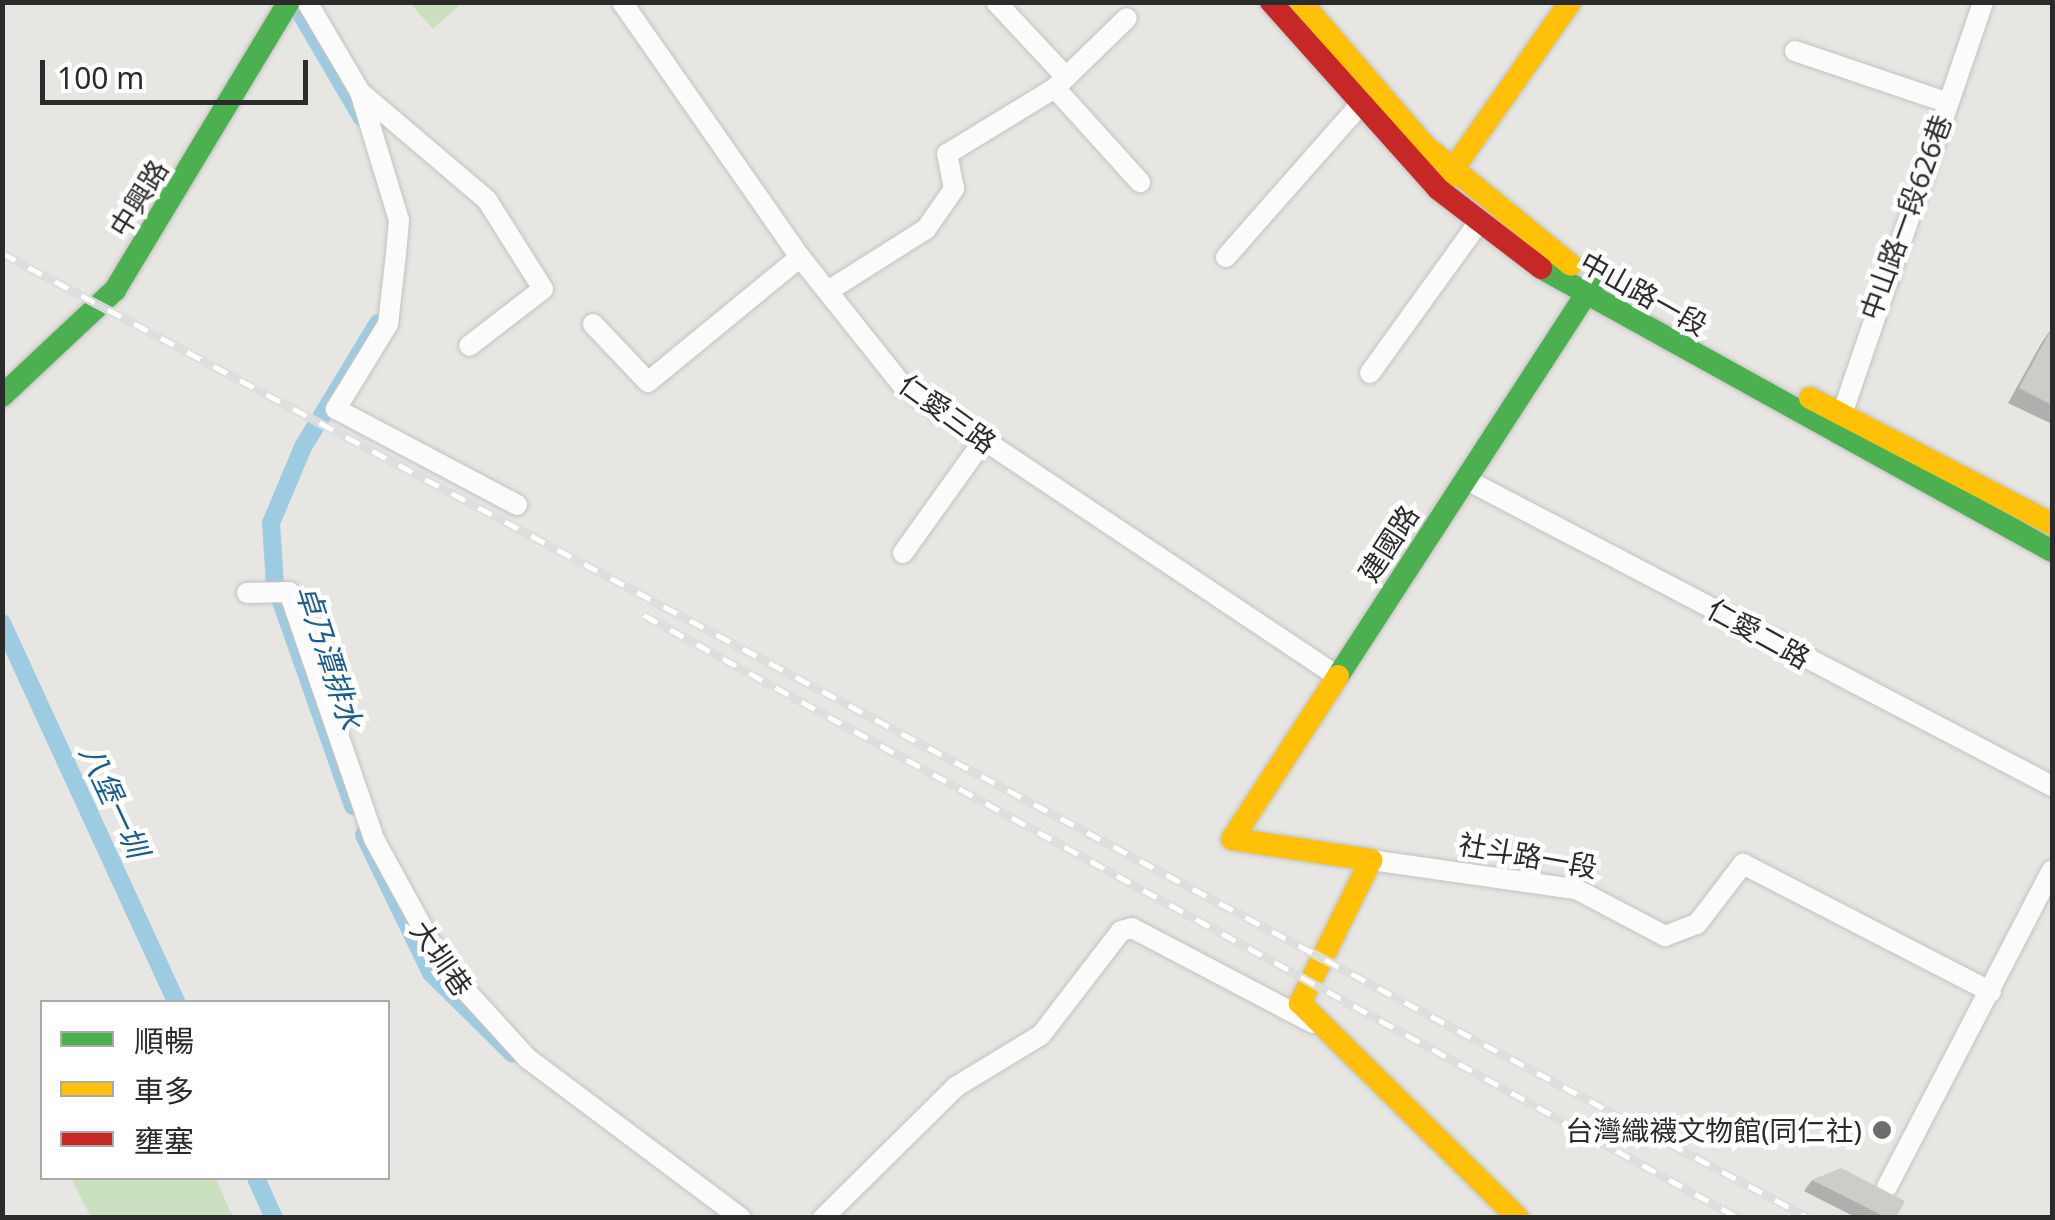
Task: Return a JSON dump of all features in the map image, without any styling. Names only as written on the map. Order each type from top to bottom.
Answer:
[{"type":"street","points":[[307,2],[360,92],[398,220],[388,324],[336,409],[517,505]]},
{"type":"street","name":"仁愛三路","points":[[622,2],[800,258],[904,386],[1337,676]]},
{"type":"street","points":[[996,2],[1140,182]]},
{"type":"street","name":"中山路一段","points":[[1271,2],[1438,190],[1479,222],[1590,289],[1838,424],[2052,551]]},
{"type":"street","name":"中山路一段","points":[[1301,2],[1454,171],[1590,289]]},
{"type":"street","points":[[1438,190],[1570,2]]},
{"type":"street","name":"中山路一段626巷","points":[[1838,424],[1983,2]]},
{"type":"street","name":"中興路","points":[[2,396],[115,290],[284,12]]},
{"type":"street","points":[[828,291],[926,228],[954,190],[947,154],[1060,82],[1127,18]]},
{"type":"street","points":[[1795,51],[1946,102]]},
{"type":"street","points":[[360,92],[487,200],[543,288],[469,346]]},
{"type":"street","points":[[1226,257],[1360,105]]},
{"type":"street","points":[[1370,372],[1479,222]]},
{"type":"street","points":[[593,324],[648,382],[800,258]]},
{"type":"street","name":"建國路","points":[[1372,860],[1232,838],[1590,289]]},
{"type":"street","name":"中山路一段","points":[[1838,424],[2052,524]]},
{"type":"street","points":[[903,553],[984,440]]},
{"type":"street","name":"仁愛二路","points":[[1466,479],[2052,786]]},
{"type":"street","name":"大圳巷","points":[[248,594],[289,592],[374,839],[444,967],[527,1058],[742,1218]]},
{"type":"street","points":[[1372,860],[1300,1003],[1313,1024],[1518,1218]]},
{"type":"street","name":"社斗路一段","points":[[1372,860],[1576,889],[1665,936],[1697,924],[1743,864],[1991,992]]},
{"type":"street","points":[[1887,1187],[2052,870]]},
{"type":"street","points":[[823,1218],[957,1086],[1041,1036],[1121,931],[1132,928],[1313,1024]]},
{"type":"green space","points":[[410,3],[462,3],[433,29]]},
{"type":"green space","points":[[72,1180],[216,1180],[233,1217],[91,1217]]},
{"type":"building","points":[[2052,328],[2052,405],[2019,388]]},
{"type":"building","points":[[1841,1168],[1905,1201],[1896,1218],[1887,1218],[1812,1180]]},
{"type":"waterway","name":"卓乃潭排水","points":[[294,2],[362,118]]},
{"type":"waterway","name":"卓乃潭排水","points":[[353,806],[275,585],[271,523],[303,447],[378,323]]},
{"type":"waterway","name":"八堡一圳","points":[[2,623],[175,1000]]},
{"type":"waterway","name":"卓乃潭排水","points":[[364,835],[431,973],[513,1054]]},
{"type":"waterway","name":"八堡一圳","points":[[257,1180],[274,1218]]},
{"type":"railway","points":[[2,253],[1809,1218]]},
{"type":"railway","points":[[644,615],[1739,1218]]},
{"type":"traffic: fast","points":[[2,396],[115,290],[289,2]]},
{"type":"traffic: fast","points":[[1541,268],[2052,551]]},
{"type":"traffic: fast","points":[[1338,676],[1595,280]]},
{"type":"traffic: slow","points":[[1301,2],[1425,146],[1571,265]]},
{"type":"traffic: slow","points":[[1442,185],[1570,2]]},
{"type":"traffic: slow","points":[[1810,398],[2052,524]]},
{"type":"traffic: slow","points":[[1338,676],[1232,839],[1371,860],[1300,1003],[1518,1218]]},
{"type":"traffic: jam","points":[[1271,2],[1438,189],[1541,268]]},
{"type":"place","name":"台灣織襪文物館(同仁社)","points":[[1882,1130]]}]
